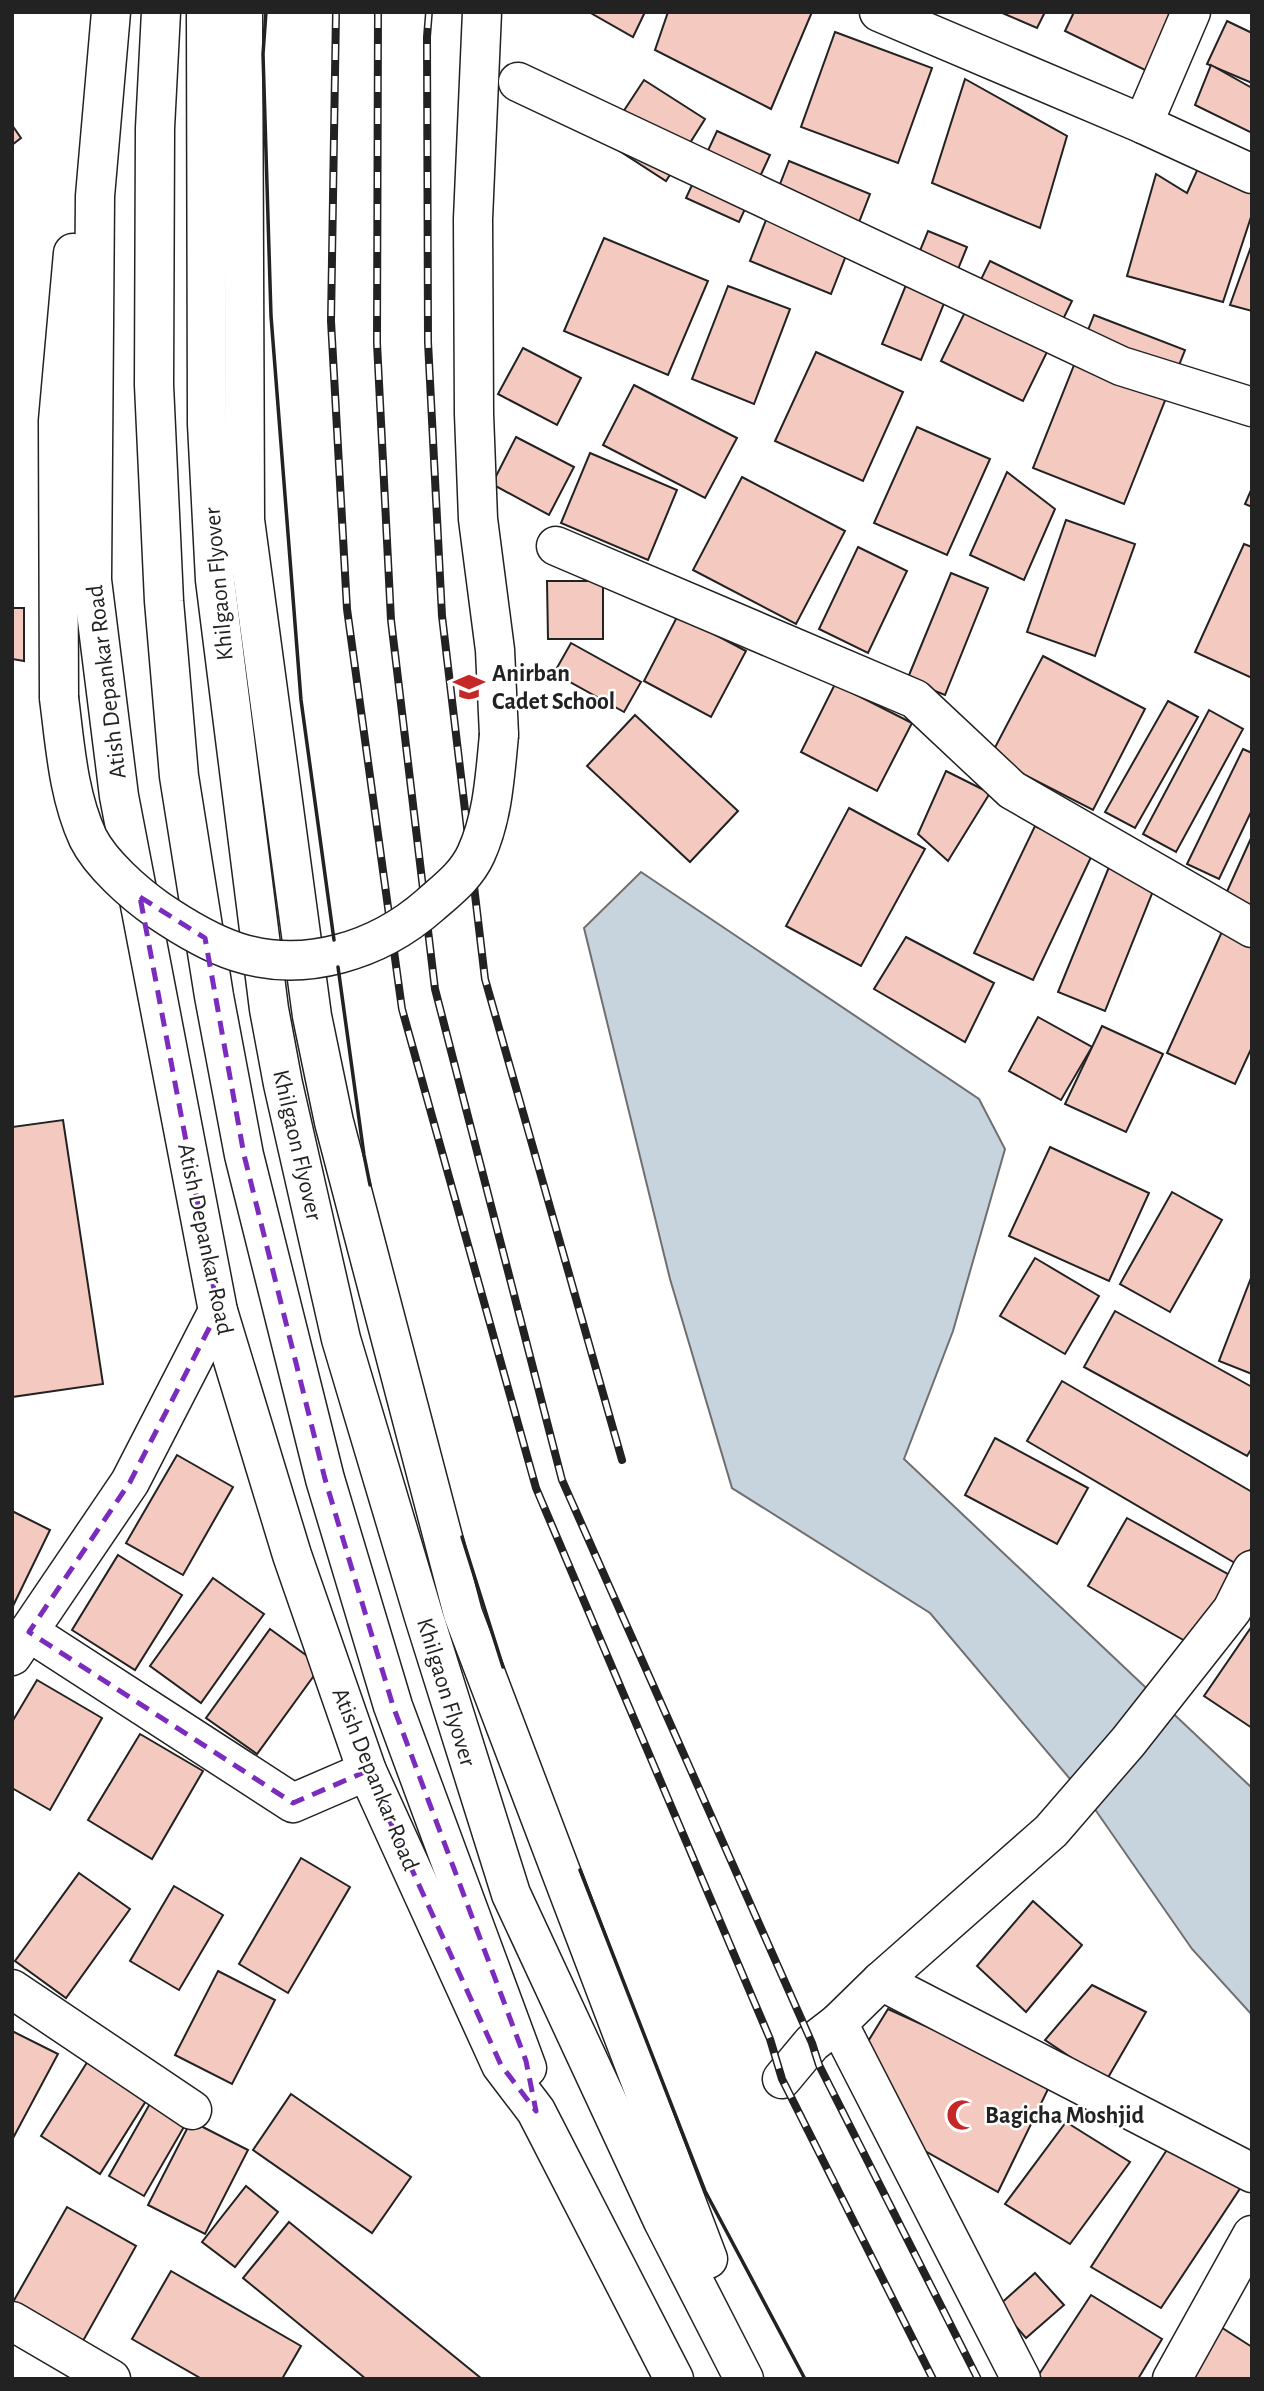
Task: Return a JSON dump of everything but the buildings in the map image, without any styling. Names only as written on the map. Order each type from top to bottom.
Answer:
[{"type":"main road","points":[[100,12],[82,164],[58,421],[59,698],[75,799],[89,839],[118,876],[140,897],[174,921],[239,953],[270,959],[317,959],[377,941],[411,921],[457,882],[475,856],[494,788],[499,735],[498,691],[478,519],[474,414],[473,219],[482,12]]},
{"type":"main road","name":"Atish Depankar Road","points":[[111,12],[95,196],[92,580],[119,796],[218,1311],[292,1555],[367,1771],[501,2065],[537,2111],[674,2379]]},
{"type":"main road","name":"Khilgaon Flyover","points":[[161,12],[155,128],[154,385],[164,601],[178,776],[214,996],[244,1156],[325,1479],[393,1706],[526,2061],[537,2111]]},
{"type":"main road","name":"Khilgaon Flyover","points":[[206,12],[207,424],[215,580],[269,1009],[283,1084],[341,1339],[511,1894],[663,2221],[744,2379]]},
{"type":"main road","points":[[243,12],[244,520],[312,1016],[334,1122],[463,1614],[688,2211],[742,2340],[755,2379]]},
{"type":"main road","points":[[879,12],[1143,124],[1252,174]]},
{"type":"main road","points":[[1143,124],[1191,12]]},
{"type":"main road","points":[[518,82],[1121,366],[1252,407]]},
{"type":"main road","points":[[556,546],[915,699],[1012,790],[1252,928]]},
{"type":"main road","points":[[218,1311],[130,1482],[21,1644],[293,1804],[367,1771]]},
{"type":"main road","points":[[782,2079],[812,2043],[838,2023],[881,1981],[1051,1831],[1080,1800],[1232,1609],[1252,1570]]},
{"type":"main road","points":[[881,1981],[1252,2173]]},
{"type":"main road","points":[[12,1989],[192,2110]]},
{"type":"main road","points":[[838,2023],[1021,2379]]},
{"type":"main road","points":[[1172,2379],[1252,2235]]},
{"type":"main road","points":[[12,2321],[111,2379]]},
{"type":"highlighted area","points":[[140,897],[205,938],[244,1155],[325,1479],[393,1706],[526,2061],[536,2111],[501,2065],[367,1771],[293,1803],[29,1632],[130,1482],[218,1311]]},
{"type":"shaded area","points":[[641,872],[979,1099],[1005,1149],[953,1331],[904,1459],[1252,1788],[1252,2015],[1192,1949],[1092,1805],[930,1613],[732,1488],[670,1279],[584,928]]},
{"type":"railway","points":[[336,12],[331,321],[347,609],[402,1009],[536,1488],[770,2039],[782,2079],[933,2379]]},
{"type":"railway","points":[[378,12],[377,343],[391,620],[435,989],[562,1480],[812,2043],[819,2065],[978,2379]]},
{"type":"railway","points":[[429,12],[428,342],[442,616],[485,979],[622,1460]]},
{"type":"wall","points":[[266,12],[263,54],[271,316],[301,700],[334,940]]},
{"type":"wall","points":[[338,967],[370,1185]]},
{"type":"wall","points":[[462,1537],[503,1667]]},
{"type":"wall","points":[[580,1870],[705,2191],[805,2379]]},
{"type":"place","name":"Anirban Cadet School","points":[[469,687]]},
{"type":"place","name":"Bagicha Moshjid","points":[[962,2115]]}]
